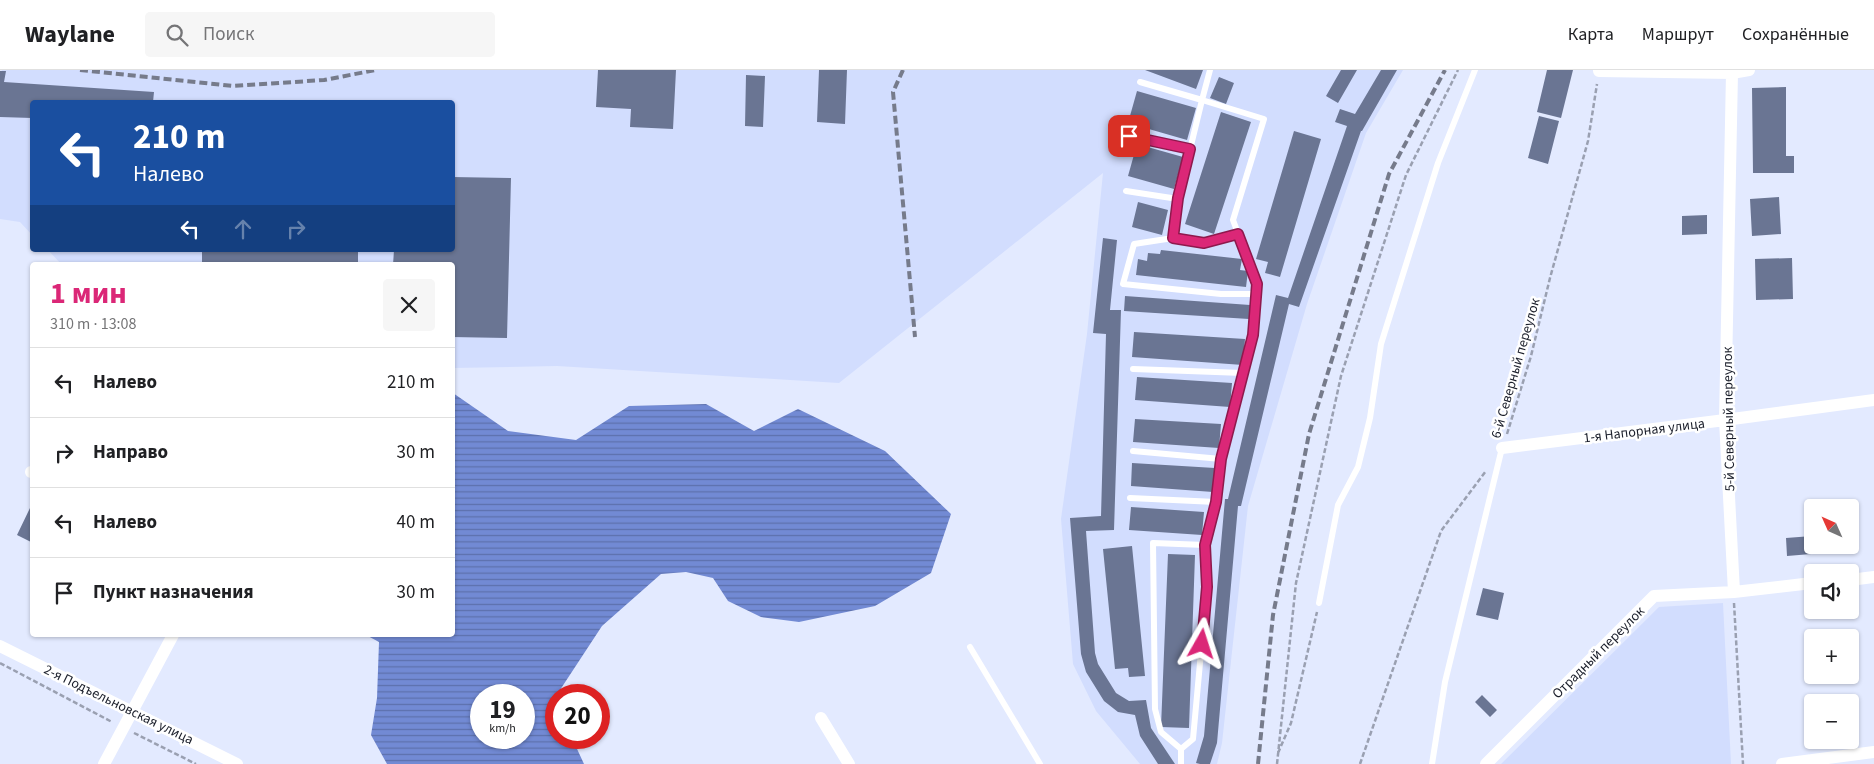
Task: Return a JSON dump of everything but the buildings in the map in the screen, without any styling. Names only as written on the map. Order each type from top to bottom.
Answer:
[{"type":"street","points":[[1599,71],[1732,73],[1749,70]]},
{"type":"street","name":"5-й Северный переулок","points":[[1732,73],[1725,420],[1734,592]]},
{"type":"street","name":"1-я Напорная улица","points":[[1502,448],[1874,400]]},
{"type":"street","points":[[1859,579],[1874,577]]},
{"type":"street","name":"Отрадный переулок","points":[[1486,764],[1654,596],[1734,592],[1804,585]]},
{"type":"street","points":[[104,764],[172,637]]},
{"type":"street","name":"2-я Подъельновская улица","points":[[0,646],[237,764]]},
{"type":"street","points":[[821,718],[849,764]]},
{"type":"street","points":[[1782,764],[1874,752]]},
{"type":"lane","points":[[1173,238],[1178,198],[1210,70]]},
{"type":"lane","points":[[1319,603],[1338,505],[1358,467],[1370,418],[1381,344],[1438,163],[1475,70]]},
{"type":"lane","points":[[1140,82],[1264,119],[1233,220],[1257,284],[1253,335],[1221,459],[1216,502],[1205,545],[1207,587],[1192,739],[1182,749],[1181,764]]},
{"type":"lane","points":[[1129,136],[1190,149]]},
{"type":"lane","points":[[1126,190],[1178,198]]},
{"type":"lane","points":[[1238,234],[1204,243],[1173,238],[1134,244],[1123,284],[1221,294],[1256,294]]},
{"type":"lane","points":[[1134,369],[1243,373]]},
{"type":"lane","points":[[1432,764],[1445,682],[1502,448]]},
{"type":"lane","points":[[1133,451],[1221,459]]},
{"type":"lane","points":[[1130,498],[1216,502]]},
{"type":"lane","points":[[1182,749],[1161,732],[1156,710],[1153,544],[1205,545]]},
{"type":"lane","points":[[970,647],[1040,764]]},
{"type":"path","points":[[1277,764],[1296,583],[1341,376],[1406,175],[1458,70]]},
{"type":"path","name":"6-й Северный переулок","points":[[1502,448],[1531,356],[1588,141],[1599,71]]},
{"type":"path","points":[[1360,764],[1441,531],[1486,471]]},
{"type":"path","points":[[1734,592],[1743,764]]},
{"type":"path","points":[[1277,756],[1291,724],[1319,603]]},
{"type":"path","points":[[0,663],[196,764]]},
{"type":"shaded area","points":[[2,70],[1403,70],[1366,133],[1307,304],[1248,506],[1222,743],[1217,764],[1140,764],[1096,711],[1073,664],[1061,519],[1087,334],[1103,173],[839,383],[557,366],[455,368],[455,262],[59,262],[50,252],[455,252],[455,100],[30,100],[30,233],[20,222],[0,219],[0,76]]},
{"type":"shaded area","points":[[1723,603],[1731,764],[1501,764],[1659,607]]},
{"type":"water","points":[[455,394],[508,431],[576,440],[629,406],[706,404],[754,431],[798,409],[885,451],[951,514],[931,573],[875,606],[799,622],[761,617],[728,601],[713,578],[686,572],[661,574],[602,626],[564,684],[545,684],[545,749],[577,749],[584,764],[387,764],[371,735],[377,698],[379,642],[370,637],[455,637]]},
{"type":"railway","points":[[80,70],[233,86],[324,80],[376,70]]},
{"type":"railway","points":[[903,70],[893,92],[915,337]]},
{"type":"railway","points":[[1258,764],[1273,615],[1309,434],[1389,174],[1445,70]]},
{"type":"route","points":[[1129,136],[1190,149],[1178,198],[1173,238],[1204,243],[1238,234],[1257,284],[1253,335],[1221,459],[1216,502],[1205,545],[1207,587],[1202,644]]}]
